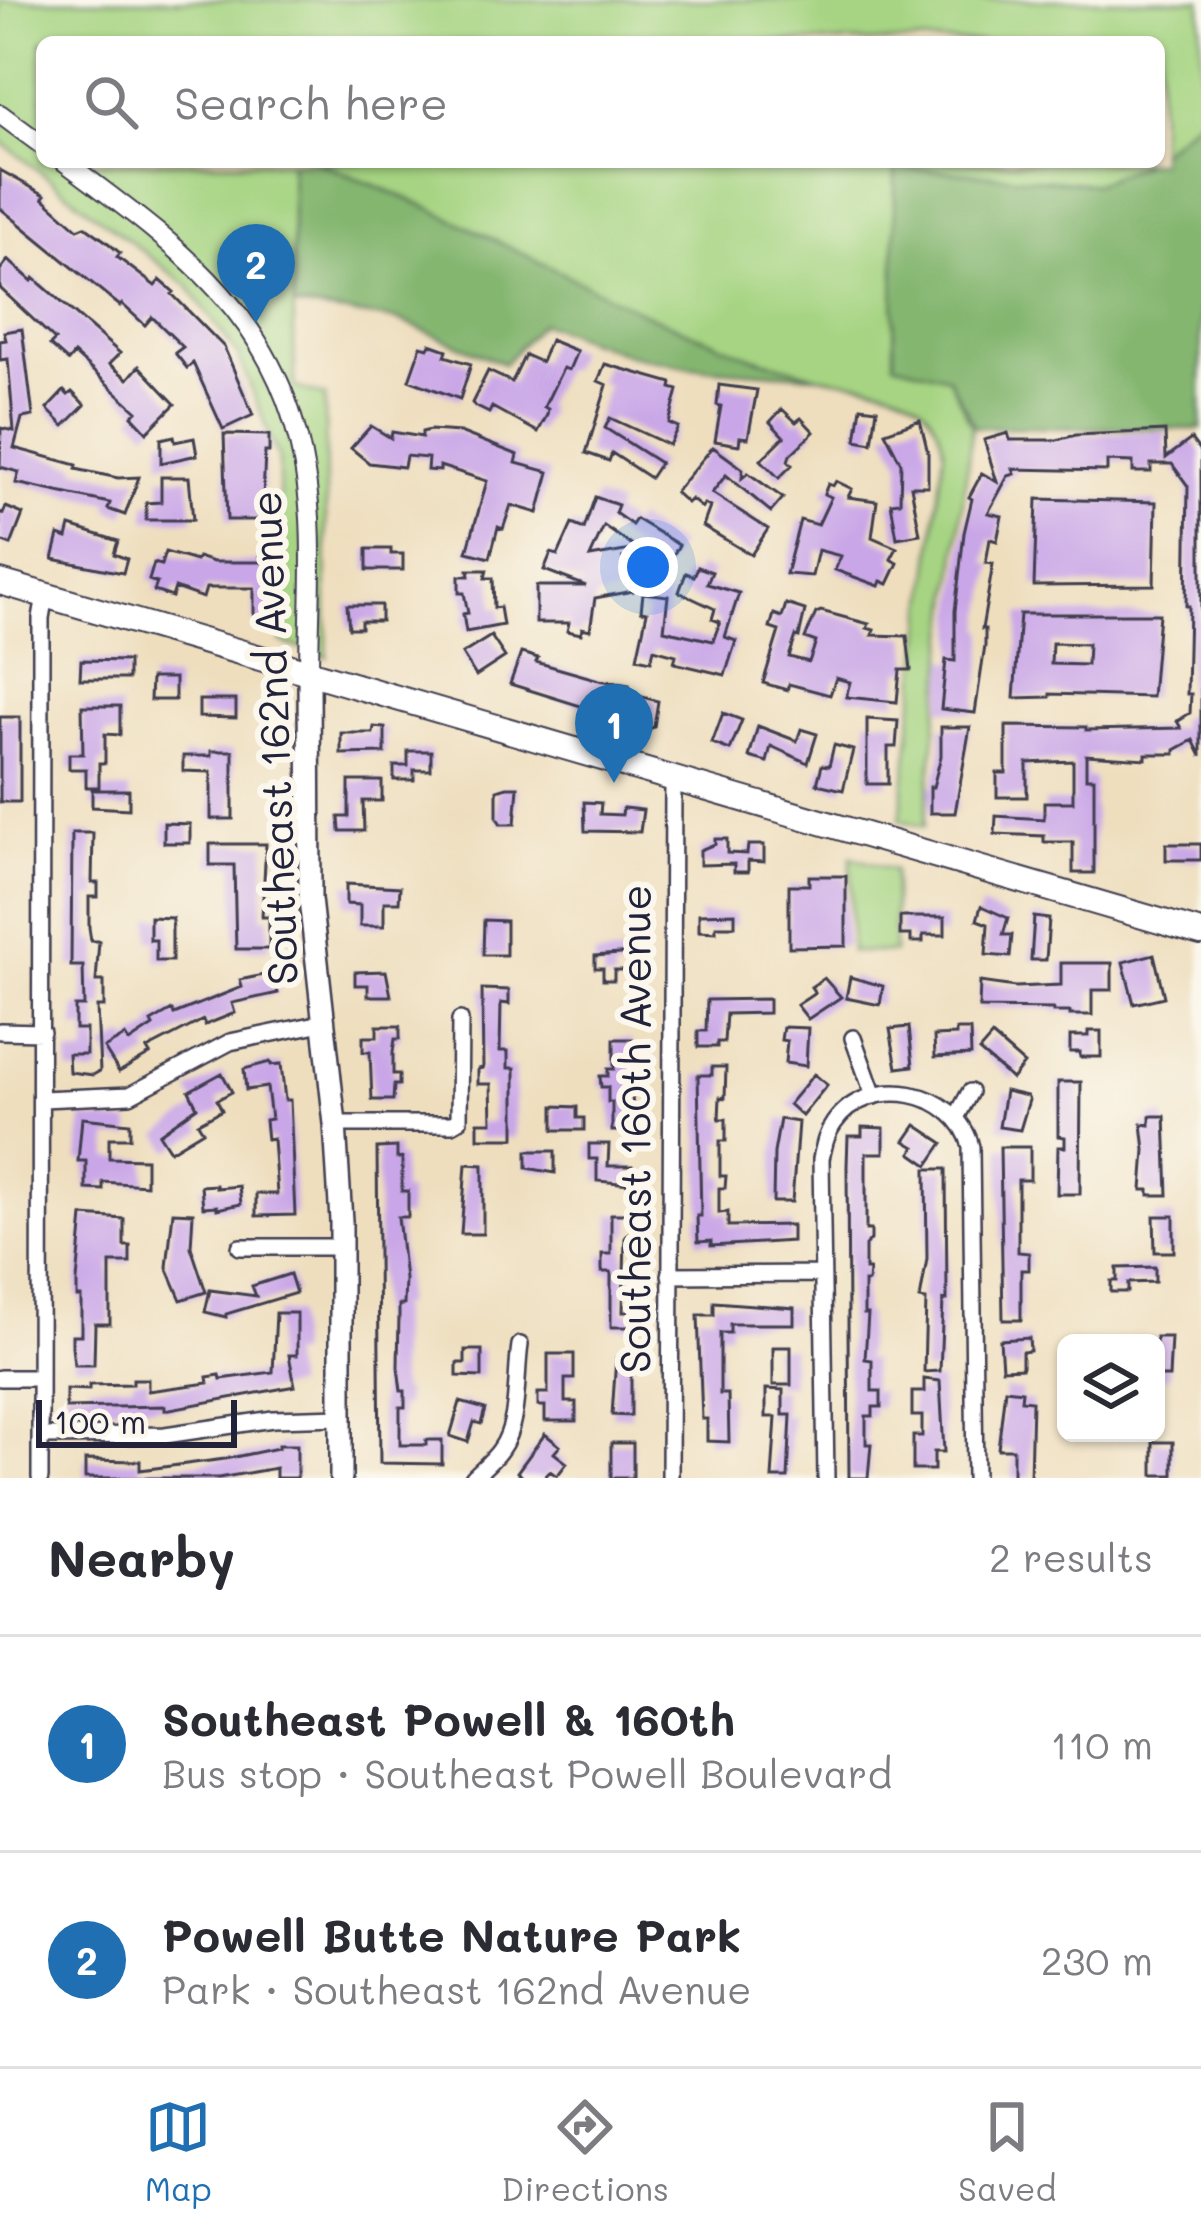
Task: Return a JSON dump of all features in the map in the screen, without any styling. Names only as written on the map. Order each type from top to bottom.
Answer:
[{"type":"main road","points":[[0,582],[1201,932]]},
{"type":"main road","name":"Southeast 162nd Avenue","points":[[309,674],[309,877],[335,1124],[341,1247],[341,1478]]},
{"type":"street","points":[[0,114],[36,141]]},
{"type":"street","name":"Southeast 162nd Avenue","points":[[73,168],[201,268],[245,321],[280,384],[307,482],[309,674]]},
{"type":"street","points":[[40,1478],[41,618],[45,596]]},
{"type":"street","name":"Southeast 160th Avenue","points":[[670,1478],[673,780]]},
{"type":"street","points":[[335,1124],[452,1124],[459,1120],[460,1020]]},
{"type":"street","points":[[42,1099],[130,1095],[230,1042],[322,1023]]},
{"type":"street","points":[[0,1031],[42,1032]]},
{"type":"street","points":[[853,1038],[874,1096]]},
{"type":"street","points":[[957,1116],[970,1092]]},
{"type":"street","points":[[826,1478],[821,1274],[825,1140],[842,1113],[874,1096],[923,1096],[939,1101],[968,1133],[973,1171],[975,1478]]},
{"type":"street","points":[[240,1247],[341,1247]]},
{"type":"street","points":[[670,1275],[821,1274]]},
{"type":"street","points":[[473,1478],[508,1436],[520,1345]]},
{"type":"street","points":[[0,1378],[40,1378]]},
{"type":"street","points":[[40,1436],[165,1435],[273,1419],[341,1417]]},
{"type":"green space","points":[[0,0],[1201,0],[1201,116],[1165,147],[1165,36],[36,36],[36,168],[291,168],[295,387],[325,396],[327,657],[281,642],[279,459],[238,355],[188,286],[0,141]]},
{"type":"green space","points":[[1201,116],[1201,429],[975,427],[948,377],[894,363],[895,168],[1094,184],[1133,168],[1165,168],[1165,147]]},
{"type":"green space","points":[[291,168],[332,168],[429,208],[650,316],[752,357],[818,376],[691,367],[627,354],[541,323],[504,364],[399,320],[294,306]]},
{"type":"green space","points":[[332,168],[895,168],[948,377],[972,426],[924,827],[900,820],[944,450],[928,412],[900,392],[797,371],[712,342],[436,211]]},
{"type":"green space","points":[[895,168],[1133,168],[1094,184]]},
{"type":"green space","points":[[851,857],[894,870],[894,952],[851,952]]},
{"type":"building","points":[[0,170],[45,195],[78,229],[85,226],[107,242],[120,253],[117,257],[155,286],[160,280],[174,292],[224,347],[253,415],[223,429],[193,363],[187,368],[175,353],[183,347],[152,317],[145,325],[0,208]]},
{"type":"building","points":[[8,260],[120,353],[109,364],[128,379],[139,366],[175,404],[147,432],[132,416],[137,411],[74,354],[68,361],[50,345],[55,340],[0,288],[0,270]]},
{"type":"building","points":[[22,329],[33,416],[22,418],[14,448],[77,465],[76,469],[118,478],[139,477],[125,515],[108,509],[110,503],[16,483],[19,472],[0,467],[1,428],[14,431],[8,359],[0,360],[0,341],[6,340],[4,332]]},
{"type":"building","points":[[550,340],[577,351],[544,407],[547,415],[538,432],[492,407],[489,413],[472,403],[488,371],[512,382],[525,355],[541,362]]},
{"type":"building","points":[[421,346],[447,350],[445,356],[471,364],[460,399],[409,380]]},
{"type":"building","points":[[605,364],[672,383],[671,388],[678,390],[669,423],[678,427],[669,445],[610,418],[605,428],[660,463],[650,478],[612,453],[609,461],[586,453],[607,385],[598,381]]},
{"type":"building","points":[[719,385],[757,390],[748,438],[740,437],[739,445],[715,441]]},
{"type":"building","points":[[64,391],[72,392],[85,405],[64,426],[47,409]]},
{"type":"building","points":[[861,407],[877,409],[872,443],[856,440]]},
{"type":"building","points":[[782,409],[796,422],[801,418],[814,432],[790,455],[792,465],[779,478],[761,460],[784,437],[770,422]]},
{"type":"building","points":[[920,420],[928,453],[928,486],[911,486],[920,534],[897,538],[891,503],[900,502],[901,463],[885,432]]},
{"type":"building","points":[[371,426],[391,438],[392,432],[422,437],[422,432],[430,430],[460,432],[518,455],[516,463],[549,472],[538,513],[511,505],[503,529],[498,527],[490,558],[467,552],[487,481],[440,466],[440,471],[427,470],[428,458],[406,456],[404,467],[369,463],[351,448]]},
{"type":"building","points":[[1165,431],[1166,458],[1191,439],[1201,452],[1201,756],[1193,740],[1175,754],[1146,754],[1146,759],[1086,755],[1086,778],[1094,778],[1094,873],[1073,873],[1073,842],[995,834],[996,816],[1044,819],[1044,802],[1073,802],[1073,761],[1027,763],[1027,797],[997,797],[997,773],[1006,773],[1006,726],[1181,728],[1177,721],[1190,713],[1191,694],[1187,694],[1188,486],[1172,464],[1151,464],[1151,472],[1133,472],[1133,462],[1107,461],[1107,471],[1013,469],[1015,474],[1008,476],[988,513],[1002,516],[997,541],[990,539],[986,563],[993,564],[975,713],[941,709],[946,660],[955,661],[955,611],[969,497],[982,473],[997,482],[984,440],[1008,433],[1010,440],[1057,440]]},
{"type":"building","points":[[224,434],[269,435],[262,520],[227,520]]},
{"type":"building","points":[[174,436],[175,442],[194,438],[197,455],[161,463],[161,439]]},
{"type":"building","points":[[713,447],[743,469],[742,478],[748,473],[783,498],[771,512],[726,475],[712,493],[768,529],[751,555],[703,526],[710,507],[704,504],[702,508],[691,499],[687,503],[675,492]]},
{"type":"building","points":[[161,477],[189,477],[193,520],[146,520],[146,503],[161,502]]},
{"type":"building","points":[[836,481],[852,489],[848,497],[877,501],[872,537],[897,548],[891,559],[898,563],[888,584],[881,581],[879,586],[835,570],[841,556],[818,550],[812,576],[786,574],[800,520],[818,525],[831,497],[824,494],[828,484],[833,486]]},
{"type":"building","points":[[595,497],[618,505],[615,513],[632,525],[636,519],[679,545],[659,580],[623,559],[633,591],[595,598],[590,630],[582,628],[581,634],[567,631],[569,623],[536,623],[536,586],[586,586],[544,570],[551,553],[558,555],[572,524],[584,529]],"holes":[[[604,526],[637,549],[590,557]]]},
{"type":"building","points":[[1037,499],[1156,502],[1154,585],[1034,586]]},
{"type":"building","points":[[6,507],[23,514],[11,545],[0,541],[0,512]]},
{"type":"building","points":[[70,526],[118,541],[114,554],[127,559],[123,573],[53,559],[59,535],[67,538]]},
{"type":"building","points":[[367,549],[403,554],[403,570],[367,570]]},
{"type":"building","points":[[165,552],[213,562],[261,562],[260,557],[277,556],[278,622],[254,622],[254,588],[206,588],[203,598],[175,588],[172,597],[154,591],[157,583],[149,580],[154,563],[161,565]]},
{"type":"building","points":[[698,567],[712,572],[707,584],[739,593],[725,637],[736,641],[725,675],[674,663],[676,655],[654,649],[651,661],[637,658],[647,612],[641,611],[643,593],[668,596],[664,630],[713,641],[720,622],[712,619],[715,609],[679,592],[686,573],[694,576]]},
{"type":"building","points":[[468,570],[487,570],[485,578],[493,578],[494,608],[500,607],[503,625],[466,632],[463,614],[468,613],[464,593],[459,593],[459,576],[469,576]]},
{"type":"building","points":[[786,604],[805,610],[789,657],[809,662],[816,642],[805,638],[821,611],[869,624],[872,635],[907,636],[911,670],[900,670],[897,702],[846,697],[850,682],[836,678],[830,695],[763,683],[779,631],[770,628],[774,614],[782,617]]},
{"type":"building","points":[[347,605],[381,605],[381,621],[361,621],[361,628],[349,628]]},
{"type":"building","points":[[1020,614],[1159,614],[1152,697],[1050,694],[1014,698]],"holes":[[[1052,643],[1088,644],[1087,665],[1051,664]]]},
{"type":"building","points":[[491,636],[505,657],[476,676],[462,654]]},
{"type":"building","points":[[521,653],[538,658],[536,662],[629,685],[627,693],[658,701],[654,727],[634,725],[638,711],[592,704],[590,709],[510,684]]},
{"type":"building","points":[[81,660],[128,661],[128,679],[80,679]]},
{"type":"building","points":[[151,678],[175,678],[175,700],[150,700]]},
{"type":"building","points":[[199,700],[236,700],[236,718],[199,717]]},
{"type":"building","points":[[82,706],[120,706],[120,735],[105,734],[99,787],[86,787],[86,769],[69,769],[69,754],[83,754]]},
{"type":"building","points":[[723,713],[742,720],[730,750],[712,743]]},
{"type":"building","points":[[0,717],[20,717],[20,802],[0,802]]},
{"type":"building","points":[[867,719],[898,721],[896,747],[888,747],[888,784],[867,784]]},
{"type":"building","points":[[758,726],[797,741],[801,729],[817,734],[808,763],[771,746],[767,762],[749,757]]},
{"type":"building","points":[[374,727],[385,728],[385,753],[341,754],[341,733],[373,733]]},
{"type":"building","points":[[941,727],[970,727],[955,813],[930,813],[930,787],[941,756]]},
{"type":"building","points":[[834,745],[853,750],[843,790],[817,784],[822,765],[829,766]]},
{"type":"building","points":[[211,751],[233,751],[233,819],[211,819],[211,772],[183,771],[183,756],[211,756]]},
{"type":"building","points":[[408,751],[431,751],[431,770],[414,770],[414,780],[394,780],[394,766],[408,766]]},
{"type":"building","points":[[349,781],[382,781],[382,801],[363,801],[364,831],[340,831],[339,817],[349,817]]},
{"type":"building","points":[[518,787],[515,824],[501,824],[497,818],[497,790]]},
{"type":"building","points":[[92,790],[129,790],[129,809],[92,807]]},
{"type":"building","points":[[584,802],[601,803],[600,814],[622,815],[623,808],[643,810],[640,832],[585,831]]},
{"type":"building","points":[[164,823],[190,824],[190,843],[164,843]]},
{"type":"building","points":[[72,833],[93,833],[92,883],[98,883],[98,897],[89,897],[89,928],[91,941],[99,941],[96,981],[104,981],[104,1007],[97,1007],[100,1071],[93,1075],[69,1072],[68,1054],[86,1054],[86,1029],[75,1029],[75,1006],[84,1006],[83,966],[71,966]]},
{"type":"building","points":[[715,839],[727,839],[727,853],[747,854],[748,845],[764,845],[764,862],[748,861],[748,872],[734,872],[734,864],[700,865],[700,850],[715,844]]},
{"type":"building","points":[[210,844],[266,844],[262,917],[269,917],[269,949],[236,949],[234,865],[210,865]]},
{"type":"building","points":[[1166,844],[1201,844],[1201,860],[1166,860]]},
{"type":"building","points":[[809,876],[846,876],[846,946],[789,947],[789,885],[809,885]]},
{"type":"building","points":[[346,884],[400,887],[399,902],[384,902],[384,926],[360,926],[360,905],[346,904]]},
{"type":"building","points":[[981,906],[1008,918],[1003,935],[1012,935],[1010,957],[986,955],[988,924],[977,920]]},
{"type":"building","points":[[735,913],[735,926],[699,931],[699,914]]},
{"type":"building","points":[[150,917],[172,918],[172,961],[156,961]]},
{"type":"building","points":[[900,917],[945,917],[945,935],[923,935],[923,942],[911,942],[911,935],[900,935]]},
{"type":"building","points":[[1034,917],[1049,919],[1046,960],[1031,960]]},
{"type":"building","points":[[484,920],[506,921],[506,955],[483,955]]},
{"type":"building","points":[[632,953],[632,970],[614,970],[614,980],[603,980],[603,968],[595,968],[595,956]]},
{"type":"building","points":[[1154,954],[1164,997],[1134,1004],[1123,962]]},
{"type":"building","points":[[1061,963],[1112,963],[1112,990],[1092,990],[1092,1015],[979,1008],[980,982],[1015,987],[1061,985]]},
{"type":"building","points":[[386,971],[391,996],[368,996],[368,985],[355,985],[355,972]]},
{"type":"building","points":[[273,973],[278,993],[232,1003],[235,1013],[205,1025],[203,1020],[147,1049],[150,1054],[119,1072],[104,1048],[125,1036],[129,1042],[172,1010],[174,1014],[242,987],[240,980]]},
{"type":"building","points":[[850,977],[883,986],[880,1005],[846,998]]},
{"type":"building","points":[[824,978],[841,997],[808,1019],[797,1005],[815,993],[811,987]]},
{"type":"building","points":[[482,989],[509,990],[509,1004],[501,1003],[500,1051],[508,1051],[508,1068],[515,1068],[515,1138],[478,1138],[478,1122],[492,1122],[491,1084],[478,1084],[478,1069],[483,1068]]},
{"type":"building","points":[[769,999],[769,1013],[726,1014],[724,1042],[698,1047],[698,1031],[706,1031],[707,1000]]},
{"type":"building","points":[[377,1026],[400,1026],[393,1052],[393,1074],[399,1074],[399,1085],[394,1085],[393,1100],[372,1100],[370,1052],[363,1052],[363,1037],[377,1037]]},
{"type":"building","points":[[783,1027],[808,1028],[806,1066],[785,1063]]},
{"type":"building","points":[[909,1027],[913,1066],[897,1068],[890,1029]]},
{"type":"building","points":[[956,1030],[970,1030],[971,1055],[935,1057],[934,1036],[956,1035]]},
{"type":"building","points":[[1088,1031],[1101,1031],[1101,1057],[1070,1052],[1070,1036],[1088,1036]]},
{"type":"building","points":[[992,1036],[1024,1064],[1012,1079],[979,1051]]},
{"type":"building","points":[[614,1039],[632,1039],[631,1069],[637,1069],[637,1093],[632,1093],[634,1131],[612,1131],[612,1102],[608,1102],[608,1087],[601,1087],[600,1076],[614,1069]]},
{"type":"building","points":[[281,1064],[285,1100],[290,1100],[295,1215],[256,1216],[256,1194],[277,1194],[273,1139],[267,1140],[265,1120],[271,1119],[267,1087],[246,1090],[244,1069]]},
{"type":"building","points":[[712,1067],[726,1067],[719,1119],[726,1119],[726,1141],[720,1141],[720,1176],[726,1176],[725,1188],[719,1188],[719,1213],[728,1212],[728,1226],[792,1225],[792,1241],[711,1246],[711,1241],[698,1242],[698,1075],[712,1075]]},
{"type":"building","points":[[222,1073],[232,1092],[217,1100],[222,1110],[198,1123],[203,1131],[170,1151],[159,1134],[197,1107],[189,1091]]},
{"type":"building","points":[[814,1074],[827,1085],[802,1116],[789,1104]]},
{"type":"building","points":[[1058,1082],[1081,1082],[1080,1194],[1057,1194],[1058,1147],[1065,1147],[1065,1137],[1058,1136]]},
{"type":"building","points":[[1005,1091],[1029,1100],[1020,1130],[999,1127]]},
{"type":"building","points":[[554,1106],[577,1107],[584,1130],[554,1130]]},
{"type":"building","points":[[1150,1116],[1165,1116],[1168,1195],[1142,1190],[1142,1124],[1150,1125]]},
{"type":"building","points":[[82,1118],[130,1123],[130,1138],[109,1138],[109,1158],[146,1159],[146,1185],[103,1182],[103,1190],[86,1189],[86,1161],[78,1161]]},
{"type":"building","points":[[780,1119],[798,1122],[792,1202],[773,1202]]},
{"type":"building","points":[[916,1125],[943,1143],[928,1165],[911,1153],[915,1147],[905,1141]]},
{"type":"building","points":[[862,1127],[884,1128],[884,1153],[866,1153],[866,1230],[871,1230],[871,1240],[865,1246],[865,1270],[869,1270],[868,1282],[864,1282],[865,1359],[872,1360],[872,1391],[881,1391],[881,1407],[873,1407],[873,1416],[866,1416],[866,1444],[871,1444],[868,1478],[849,1478],[848,1136],[862,1136]]},
{"type":"building","points":[[589,1144],[609,1144],[608,1166],[632,1166],[631,1184],[597,1181],[597,1159],[589,1159]]},
{"type":"building","points":[[397,1147],[397,1158],[402,1158],[402,1191],[408,1191],[408,1217],[398,1217],[405,1279],[404,1305],[399,1305],[398,1367],[401,1391],[405,1391],[400,1445],[442,1440],[442,1464],[380,1463],[377,1148]]},
{"type":"building","points":[[1000,1147],[1030,1147],[1030,1180],[1018,1180],[1018,1252],[1029,1253],[1029,1270],[1021,1270],[1021,1320],[1003,1320]]},
{"type":"building","points":[[527,1151],[555,1151],[555,1173],[527,1168]]},
{"type":"building","points":[[466,1164],[483,1165],[483,1234],[461,1234]]},
{"type":"building","points":[[926,1169],[946,1169],[947,1300],[943,1300],[940,1371],[924,1372],[926,1300],[920,1299],[927,1259]]},
{"type":"building","points":[[201,1186],[239,1186],[241,1204],[203,1207]]},
{"type":"building","points":[[173,1212],[193,1213],[191,1247],[206,1292],[181,1300],[167,1267]]},
{"type":"building","points":[[611,1214],[631,1214],[631,1231],[625,1238],[623,1312],[632,1312],[632,1327],[611,1327],[611,1272],[602,1272],[602,1254],[611,1254]]},
{"type":"building","points":[[83,1216],[124,1219],[124,1246],[130,1246],[130,1263],[110,1263],[110,1324],[95,1324],[94,1365],[74,1365],[72,1346],[72,1335],[81,1335],[77,1281]]},
{"type":"building","points":[[1154,1216],[1174,1216],[1174,1252],[1155,1252]]},
{"type":"building","points":[[1155,1267],[1155,1282],[1128,1283],[1128,1292],[1111,1292],[1117,1268]]},
{"type":"building","points":[[290,1274],[296,1293],[226,1317],[205,1312],[210,1290],[256,1296],[252,1286]]},
{"type":"building","points":[[714,1302],[794,1308],[794,1324],[730,1324],[730,1333],[720,1333],[720,1394],[728,1394],[729,1442],[707,1441],[707,1419],[702,1419],[698,1315],[714,1315]]},
{"type":"building","points":[[276,1313],[297,1313],[297,1355],[289,1355],[295,1386],[165,1410],[165,1406],[66,1408],[66,1389],[89,1390],[89,1385],[148,1379],[148,1391],[208,1383],[207,1377],[220,1375],[221,1379],[273,1372]]},
{"type":"building","points":[[1165,1337],[1171,1337],[1169,1377],[1165,1377]]},
{"type":"building","points":[[1029,1338],[1030,1351],[1022,1352],[1022,1368],[1002,1369],[1000,1340]]},
{"type":"building","points":[[773,1347],[791,1347],[791,1385],[773,1385]]},
{"type":"building","points":[[465,1350],[482,1350],[482,1377],[457,1376],[457,1363],[465,1363]]},
{"type":"building","points":[[548,1354],[574,1354],[574,1379],[565,1379],[565,1402],[576,1402],[576,1421],[545,1421],[545,1406],[538,1406],[538,1393],[548,1393]]},
{"type":"building","points":[[616,1358],[631,1358],[631,1416],[612,1415]]},
{"type":"building","points":[[924,1379],[940,1381],[944,1452],[934,1452],[934,1470],[913,1470],[913,1436],[922,1436],[922,1416],[912,1416],[912,1392],[924,1392]]},
{"type":"building","points":[[766,1389],[783,1390],[783,1415],[791,1415],[788,1478],[772,1478],[776,1417],[766,1417]]},
{"type":"building","points":[[1005,1389],[1022,1391],[1021,1400],[1032,1401],[1030,1478],[1013,1478],[1013,1449],[998,1449]]},
{"type":"building","points":[[460,1402],[485,1409],[481,1424],[474,1422],[468,1442],[450,1436]]},
{"type":"building","points":[[545,1434],[560,1446],[554,1453],[567,1463],[557,1476],[550,1471],[544,1478],[524,1478],[517,1472]]},
{"type":"building","points":[[1153,1442],[1173,1442],[1173,1475],[1153,1475]]},
{"type":"building","points":[[611,1443],[633,1443],[633,1478],[611,1478]]},
{"type":"building","points":[[278,1445],[297,1445],[297,1478],[276,1478],[276,1468],[219,1478],[85,1478],[85,1460],[140,1461],[140,1470],[225,1459]]},
{"type":"place","name":"Powell Butte Nature Park","points":[[256,323]]},
{"type":"place","name":"Southeast Powell & 160th","points":[[614,783]]}]
